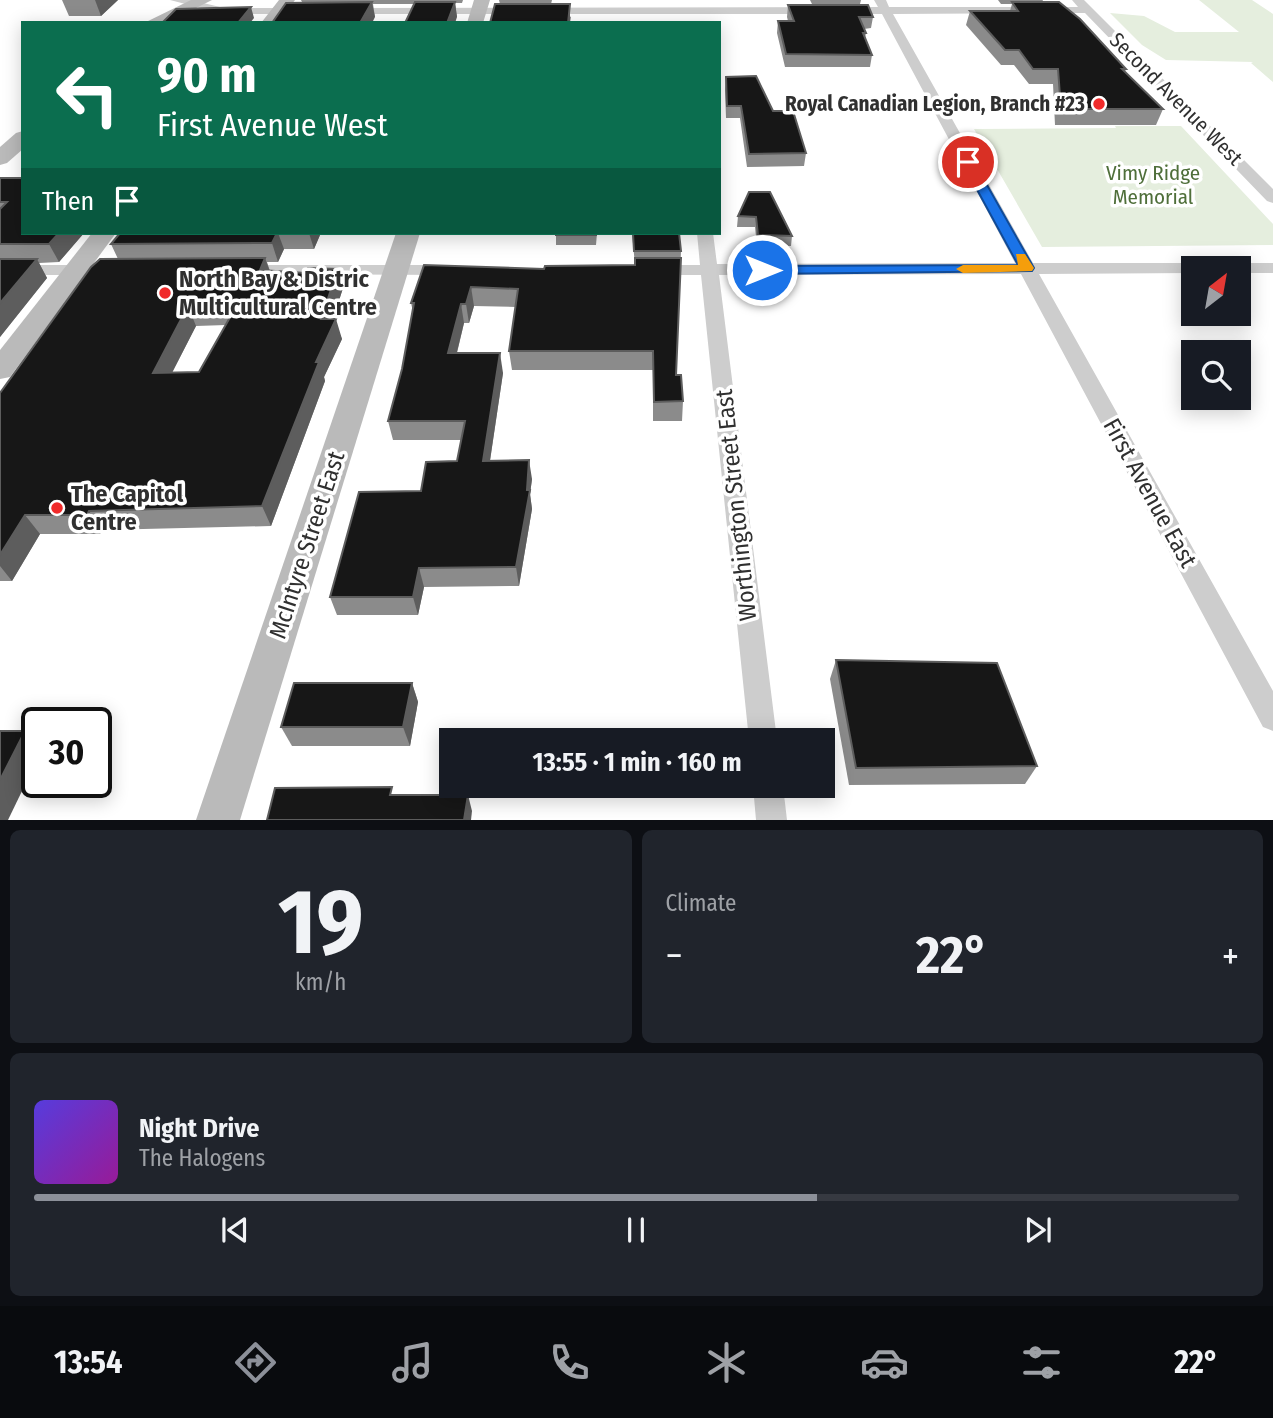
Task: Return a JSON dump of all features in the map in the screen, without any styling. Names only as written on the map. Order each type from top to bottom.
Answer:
[{"type":"main road","points":[[156,21],[190,2]]},
{"type":"main road","points":[[0,159],[21,138]]},
{"type":"main road","points":[[0,370],[102,235]]},
{"type":"main road","name":"McIntyre Street East","points":[[218,820],[407,235]]},
{"type":"street","points":[[190,2],[224,11],[305,11]]},
{"type":"street","points":[[332,11],[683,11],[882,5],[1082,5]]},
{"type":"street","name":"First Avenue East","points":[[882,5],[1273,718]]},
{"type":"street","name":"Second Avenue West","points":[[1082,5],[1273,198]]},
{"type":"street","name":"Worthington Street East","points":[[705,235],[762,728]]},
{"type":"street","points":[[641,270],[1181,268]]},
{"type":"street","points":[[1251,268],[1273,268]]},
{"type":"street","points":[[0,270],[102,270]]},
{"type":"street","points":[[228,270],[464,270]]},
{"type":"street","points":[[769,798],[772,820]]},
{"type":"green space","points":[[1199,0],[1252,0],[1273,14],[1273,82],[1251,63],[1253,62],[1166,60],[1142,45],[1110,13],[1144,16],[1175,32],[1239,32]]},
{"type":"green space","name":"Vimy Ridge Memorial","points":[[1115,126],[1181,126],[1273,224],[1273,245],[1042,247],[974,129],[1116,128]]},
{"type":"building","points":[[372,2],[361,21],[273,21],[286,3]]},
{"type":"building","points":[[415,2],[455,2],[448,21],[406,21]]},
{"type":"building","points":[[1012,2],[1059,2],[1080,19],[1126,69],[1122,69],[1163,109],[1061,109],[1058,69],[1033,69],[1019,50],[1005,50],[970,11],[1018,11]]},
{"type":"building","points":[[495,4],[570,4],[568,21],[491,21]]},
{"type":"building","points":[[788,5],[868,5],[873,17],[859,17],[872,55],[786,54],[778,21],[794,21]]},
{"type":"building","points":[[251,7],[240,21],[164,21],[176,9]]},
{"type":"building","points":[[756,76],[773,111],[793,111],[806,153],[749,154],[741,106],[727,106],[726,77]]},
{"type":"building","points":[[0,178],[21,178],[21,235],[57,235],[49,244],[0,244],[0,209],[7,202],[0,202]]},
{"type":"building","points":[[749,192],[770,192],[792,236],[758,235],[756,217],[738,216]]},
{"type":"building","points":[[118,235],[276,235],[272,243],[111,244]]},
{"type":"building","points":[[633,235],[679,235],[681,251],[634,251]]},
{"type":"building","points":[[265,258],[260,270],[306,273],[308,268],[338,269],[321,319],[336,319],[316,362],[319,362],[262,506],[89,511],[87,515],[25,515],[0,555],[0,393],[91,267],[100,259]],"holes":[[[237,305],[199,372],[153,373],[188,306]]]},
{"type":"building","points":[[635,258],[681,258],[676,375],[681,375],[683,401],[654,402],[653,351],[509,351],[518,289],[471,287],[466,304],[461,304],[448,353],[500,353],[483,461],[529,460],[527,490],[530,490],[516,567],[419,568],[413,597],[330,597],[359,492],[421,491],[426,462],[457,461],[465,421],[388,421],[402,369],[414,303],[411,303],[424,265],[544,269],[545,266],[635,265]]},
{"type":"building","points":[[0,259],[37,259],[0,303]]},
{"type":"building","points":[[836,660],[997,663],[1037,766],[856,768]]},
{"type":"building","points":[[294,683],[412,683],[403,727],[281,727]]},
{"type":"building","points":[[0,731],[21,731],[21,739],[0,780]]},
{"type":"building","points":[[392,787],[390,795],[468,798],[464,820],[267,820],[275,788]]},
{"type":"slow traffic","points":[[963,269],[1027,268],[1021,257]]},
{"type":"place","name":"Royal Canadian Legion, Branch #23","points":[[1099,104]]},
{"type":"place","name":"North Bay & Distric Multicultural Centre","points":[[165,293]]},
{"type":"place","name":"The Capitol Centre","points":[[57,508]]},
{"type":"route","points":[[762,270],[1027,268],[968,162]]}]
